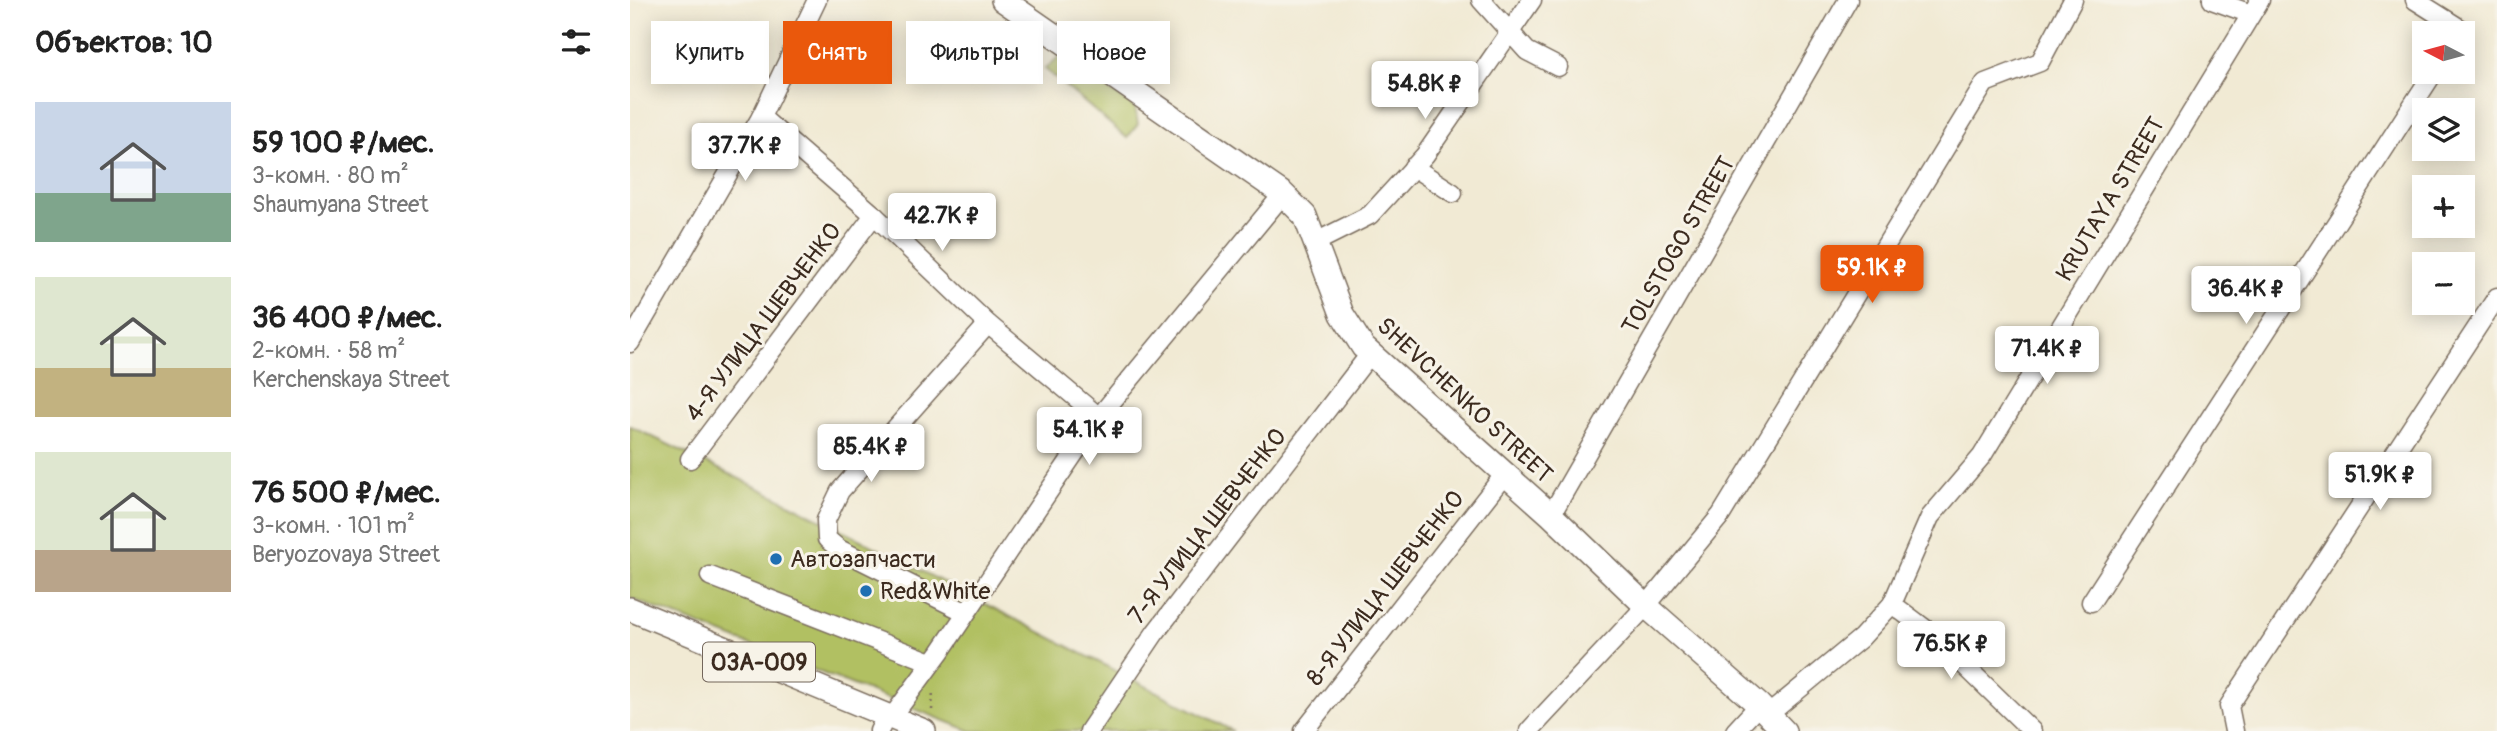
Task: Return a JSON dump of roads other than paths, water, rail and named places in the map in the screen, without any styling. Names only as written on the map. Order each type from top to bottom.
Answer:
[{"type":"main road","name":"SHEVCHENKO STREET","points":[[1003,0],[1283,194],[1305,216],[1342,314],[1370,354],[1552,515],[1646,606],[1770,717]]},
{"type":"main road","name":"03А-009","points":[[630,609],[883,723],[925,731]]},
{"type":"street","points":[[630,343],[761,117],[817,0]]},
{"type":"street","points":[[1481,0],[1511,30],[1527,51],[1558,67]]},
{"type":"street","points":[[1315,242],[1370,215],[1413,167],[1532,0]]},
{"type":"street","name":"TOLSTOGO STREET","points":[[1552,515],[1848,0]]},
{"type":"street","points":[[1529,731],[1646,606],[1721,515],[1985,83],[2040,62],[2073,0]]},
{"type":"street","points":[[2212,0],[2255,7]]},
{"type":"street","points":[[2415,0],[2448,21]]},
{"type":"street","name":"KRUTAYA STREET","points":[[1735,731],[1770,717],[1861,638],[1892,604],[1930,517],[1982,456],[2255,7]]},
{"type":"street","points":[[2091,602],[2426,84]]},
{"type":"street","points":[[761,117],[874,215],[988,324],[1099,417]]},
{"type":"street","points":[[1413,167],[1453,193]]},
{"type":"street","points":[[883,723],[895,712],[931,662],[1099,417],[1283,194]]},
{"type":"street","name":"4-Я УЛИЦА ШЕВЧЕНКО","points":[[690,459],[874,215]]},
{"type":"street","points":[[2234,731],[2229,706],[2497,297]]},
{"type":"street","points":[[965,612],[839,549],[827,539],[825,520],[839,491],[988,324]]},
{"type":"street","name":"7-Я УЛИЦА ШЕВЧЕНКО","points":[[1089,731],[1154,633],[1370,354]]},
{"type":"street","name":"8-Я УЛИЦА ШЕВЧЕНКО","points":[[1304,731],[1504,475]]},
{"type":"street","points":[[710,576],[931,662]]},
{"type":"street","points":[[1892,604],[1932,634],[2032,731]]},
{"type":"place","name":"Автозапчасти","points":[[776,559]]},
{"type":"place","name":"Red&White","points":[[866,591]]}]
